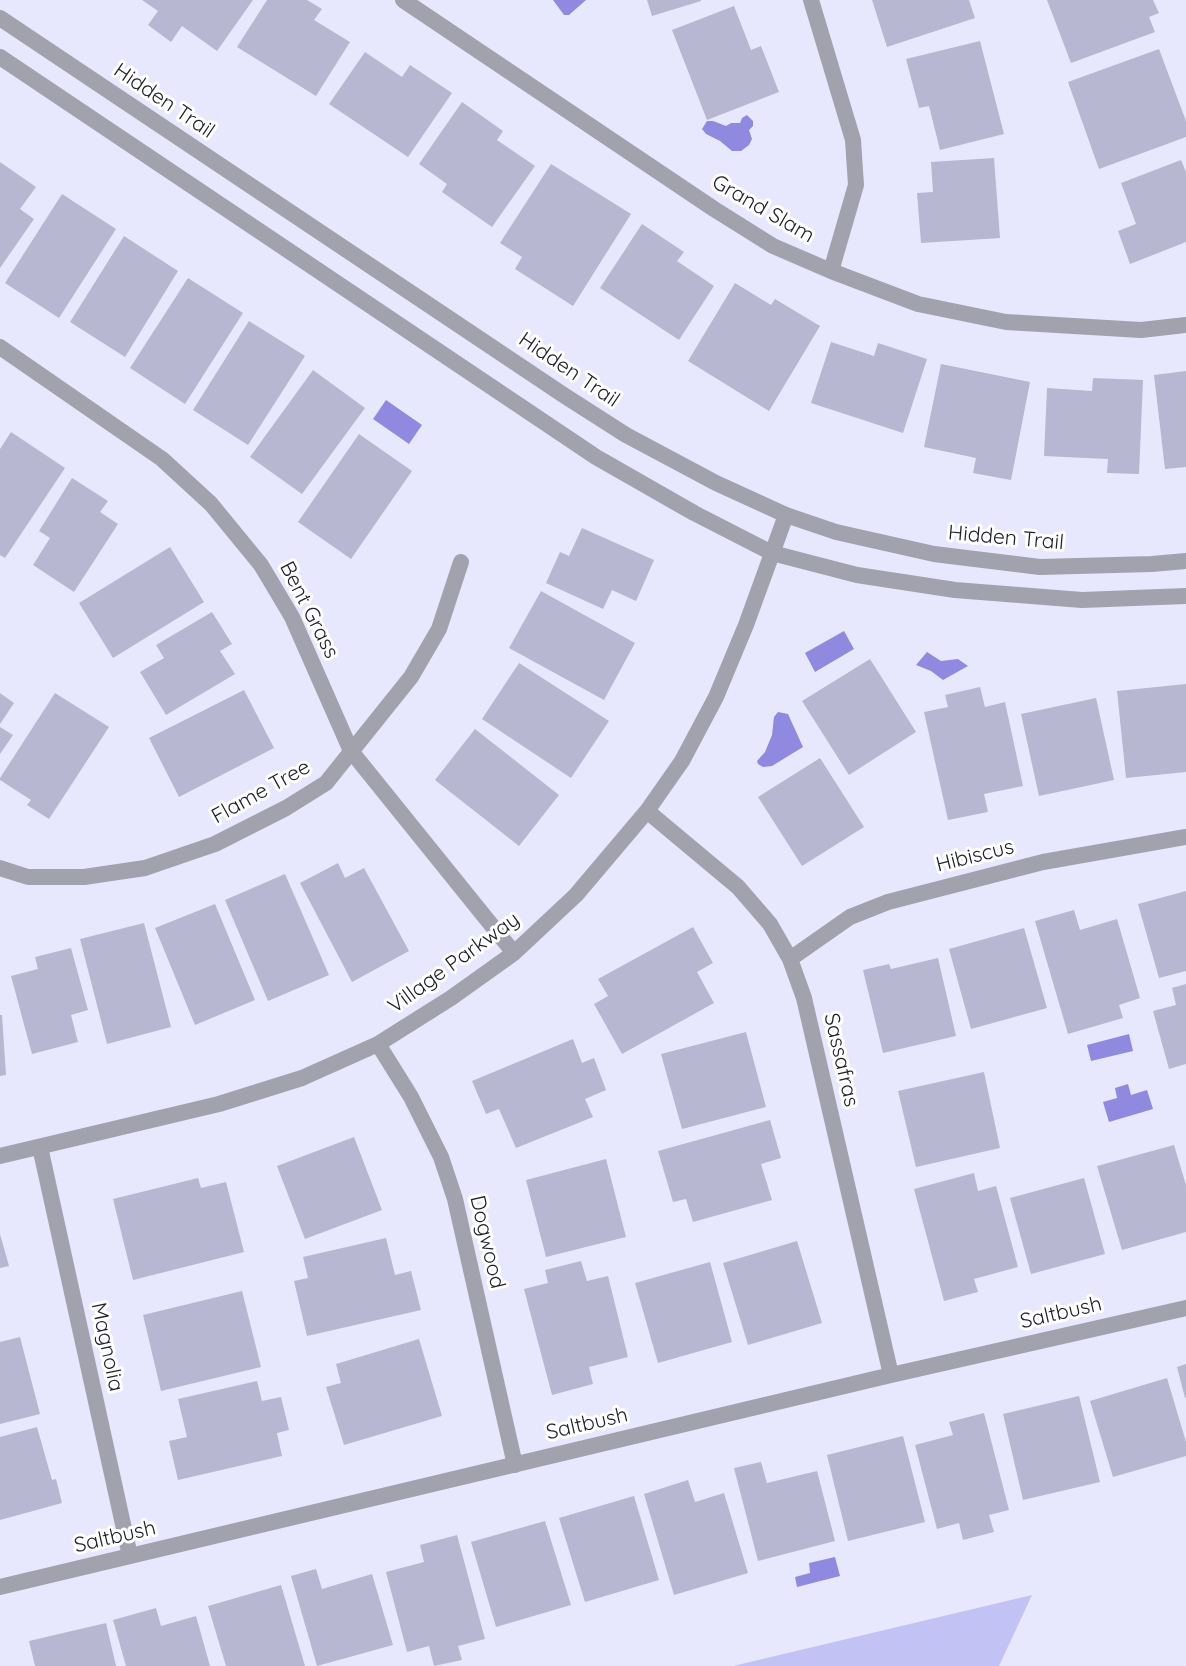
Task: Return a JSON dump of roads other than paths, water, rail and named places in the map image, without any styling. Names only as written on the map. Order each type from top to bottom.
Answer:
[{"type":"street","name":"Grand Slam","points":[[403,0],[714,209],[774,246],[831,271],[918,304],[1006,322],[1141,330],[1186,325]]},
{"type":"street","points":[[811,0],[852,140],[856,185],[831,271]]},
{"type":"street","name":"Hidden Trail","points":[[0,18],[626,435],[716,483],[786,515],[836,532],[934,554],[1040,567],[1186,561]]},
{"type":"street","points":[[0,57],[596,457],[694,513],[772,553],[857,575],[955,590],[1082,600],[1186,596]]},
{"type":"street","name":"Bent Grass","points":[[0,346],[162,459],[211,504],[261,565],[292,617],[351,751],[514,953]]},
{"type":"street","name":"Village Parkway","points":[[0,1156],[219,1104],[302,1078],[378,1044],[451,998],[514,953],[576,895],[647,811],[682,762],[716,697],[746,625],[786,515]]},
{"type":"street","name":"Flame Tree","points":[[0,868],[28,877],[84,877],[145,868],[215,844],[286,808],[326,783],[411,677],[439,629],[461,562]]},
{"type":"street","name":"Sassafras","points":[[647,811],[738,887],[770,924],[790,958],[804,998],[891,1375]]},
{"type":"street","name":"Hibiscus","points":[[790,958],[850,917],[888,902],[1043,862],[1186,837]]},
{"type":"street","name":"Dogwood","points":[[378,1044],[411,1097],[441,1157],[451,1189],[515,1465]]},
{"type":"street","name":"Magnolia","points":[[40,1147],[130,1556]]},
{"type":"street","name":"Saltbush","points":[[0,1587],[891,1375],[1186,1308]]}]
